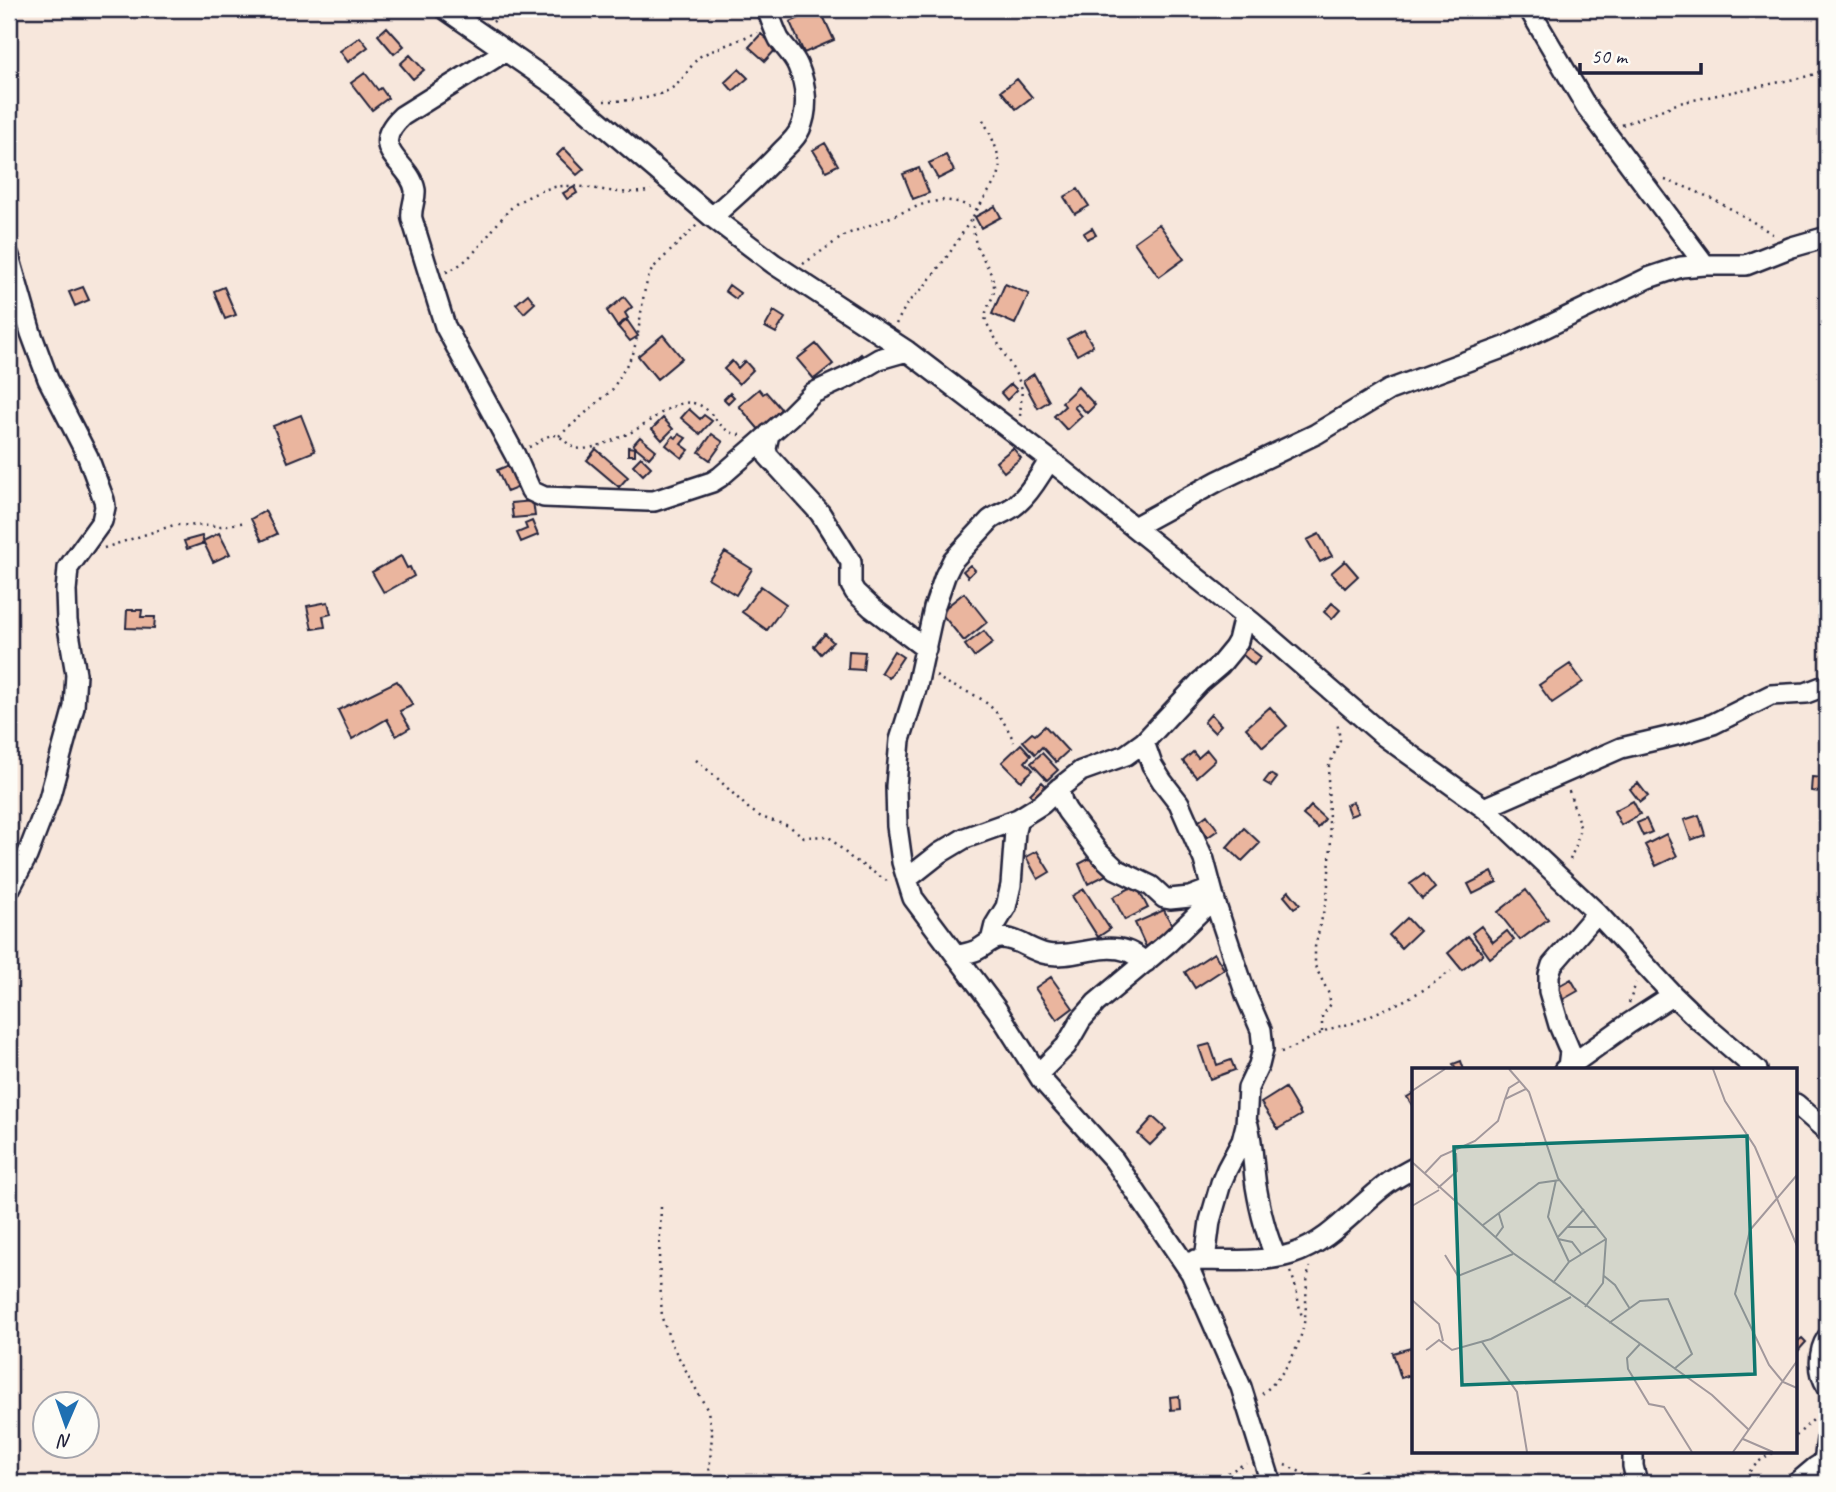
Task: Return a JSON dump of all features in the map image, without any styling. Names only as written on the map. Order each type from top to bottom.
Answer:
[{"type":"street","points":[[445,9],[577,102],[710,215],[789,274],[907,351],[1050,460],[1244,616],[1384,736],[1484,808],[1597,914],[1700,1021],[1755,1068]]},
{"type":"street","points":[[1530,9],[1586,106],[1705,265]]},
{"type":"street","points":[[710,215],[754,180],[800,130],[806,108],[799,68],[779,39],[769,16]]},
{"type":"street","points":[[504,51],[416,106],[395,122],[387,140],[415,189],[411,214],[445,326],[509,444],[531,491],[540,496],[654,501],[712,482],[813,393],[879,359],[907,351]]},
{"type":"street","points":[[1134,527],[1218,481],[1317,434],[1389,390],[1505,347],[1647,278],[1681,267],[1746,265],[1827,237]]},
{"type":"street","points":[[9,256],[31,333],[48,379],[88,457],[106,507],[102,521],[68,568],[67,621],[76,674],[74,707],[49,799],[27,856],[9,890]]},
{"type":"street","points":[[764,438],[768,456],[820,513],[851,562],[851,585],[855,592],[924,654]]},
{"type":"street","points":[[1050,460],[1019,502],[1010,510],[994,517],[953,560],[945,576],[934,608],[900,740],[897,827],[902,862],[913,898],[997,1010],[1038,1074],[1114,1160],[1192,1273],[1241,1387],[1271,1483]]},
{"type":"street","points":[[907,879],[940,853],[965,838],[1018,819],[1042,804],[1081,771],[1125,755],[1144,742],[1234,648],[1244,616]]},
{"type":"street","points":[[1484,808],[1621,748],[1713,724],[1771,695],[1806,693],[1827,685]]},
{"type":"street","points":[[1144,742],[1152,765],[1180,803],[1203,860],[1246,995],[1261,1030],[1262,1055],[1248,1088],[1242,1141],[1224,1176],[1210,1222],[1205,1259]]},
{"type":"street","points":[[1059,788],[1062,802],[1072,818],[1098,852],[1116,869],[1151,886],[1164,898],[1212,894]]},
{"type":"street","points":[[990,941],[995,925],[1006,907],[1011,886],[1018,819]]},
{"type":"street","points":[[1038,1074],[1066,1046],[1081,1020],[1096,1003],[1146,962],[1212,894]]},
{"type":"street","points":[[1565,1068],[1570,1051],[1549,990],[1549,975],[1552,965],[1597,914]]},
{"type":"street","points":[[956,956],[1000,938],[1043,954],[1072,954],[1111,949],[1127,951],[1146,962]]},
{"type":"street","points":[[1566,1068],[1673,995]]},
{"type":"street","points":[[1798,1106],[1827,1130]]},
{"type":"street","points":[[1246,1120],[1256,1187],[1276,1257]]},
{"type":"street","points":[[1182,1259],[1251,1259],[1291,1254],[1314,1244],[1338,1227],[1388,1183],[1412,1169]]},
{"type":"street","points":[[1827,1338],[1820,1360],[1821,1373],[1827,1385]]},
{"type":"street","points":[[1797,1483],[1826,1461],[1827,1438]]},
{"type":"street","points":[[1633,1454],[1637,1483]]},
{"type":"path","points":[[577,102],[627,101],[660,94],[677,85],[702,55],[756,33],[769,16]]},
{"type":"path","points":[[1607,134],[1620,125],[1679,103],[1809,76],[1827,69]]},
{"type":"path","points":[[888,339],[902,312],[936,271],[998,177],[998,155],[981,116]]},
{"type":"path","points":[[1637,172],[1687,187],[1721,202],[1792,247]]},
{"type":"path","points":[[429,277],[452,270],[463,262],[513,206],[554,186],[633,194],[650,190],[669,180]]},
{"type":"path","points":[[789,274],[845,235],[926,203],[944,200],[978,210]]},
{"type":"path","points":[[509,444],[529,447],[548,436],[558,436],[612,390],[633,354],[649,275],[653,268],[710,215]]},
{"type":"path","points":[[972,219],[976,245],[990,272],[994,288],[985,315],[986,322],[1022,389],[1017,436]]},
{"type":"path","points":[[558,436],[572,448],[599,445],[649,423],[671,407],[682,402],[691,402],[713,414],[727,430],[764,438]]},
{"type":"path","points":[[74,558],[174,525],[221,526],[247,522]]},
{"type":"path","points":[[924,654],[936,676],[986,704],[1003,721],[1014,742]]},
{"type":"path","points":[[1322,1031],[1322,1016],[1331,1004],[1315,965],[1315,947],[1325,905],[1331,853],[1328,776],[1329,766],[1340,740],[1336,717]]},
{"type":"path","points":[[695,760],[755,814],[789,826],[804,837],[828,836],[850,857],[913,898]]},
{"type":"path","points":[[1562,881],[1580,827],[1564,773]]},
{"type":"path","points":[[1620,1029],[1645,963]]},
{"type":"path","points":[[1262,1055],[1292,1048],[1322,1031],[1368,1017],[1427,988],[1451,971]]},
{"type":"path","points":[[661,1207],[659,1259],[662,1318],[672,1345],[708,1411],[712,1434],[709,1475],[712,1483]]},
{"type":"path","points":[[1248,1409],[1276,1382],[1297,1346],[1304,1322],[1308,1272],[1319,1240]]},
{"type":"path","points":[[1276,1257],[1294,1280],[1304,1322]]},
{"type":"path","points":[[1798,1434],[1813,1420],[1827,1412]]},
{"type":"path","points":[[1742,1483],[1754,1466],[1770,1454]]},
{"type":"path","points":[[1209,1483],[1251,1460],[1263,1457],[1325,1483]]},
{"type":"building","points":[[820,9],[834,40],[804,53],[790,22]]},
{"type":"building","points":[[387,27],[404,46],[394,54],[378,35]]},
{"type":"building","points":[[761,34],[777,48],[765,61],[749,47]]},
{"type":"building","points":[[360,37],[368,47],[348,62],[340,51]]},
{"type":"building","points":[[410,55],[424,70],[413,79],[400,64]]},
{"type":"building","points":[[739,69],[748,78],[733,91],[725,82]]},
{"type":"building","points":[[365,73],[388,98],[372,110],[351,83]]},
{"type":"building","points":[[1017,79],[1032,97],[1016,109],[1001,91]]},
{"type":"building","points":[[825,143],[838,165],[826,171],[813,150]]},
{"type":"building","points":[[564,148],[584,169],[577,175],[557,155]]},
{"type":"building","points":[[946,155],[954,171],[938,179],[929,163]]},
{"type":"building","points":[[919,168],[929,193],[913,199],[903,174]]},
{"type":"building","points":[[574,187],[577,193],[567,199],[563,193]]},
{"type":"building","points":[[1078,189],[1089,206],[1075,214],[1064,197]]},
{"type":"building","points":[[995,206],[1001,217],[981,228],[975,217]]},
{"type":"building","points":[[1159,224],[1184,259],[1159,277],[1134,242]]},
{"type":"building","points":[[1092,228],[1096,235],[1087,239],[1084,233]]},
{"type":"building","points":[[1005,284],[1029,294],[1015,324],[992,314]]},
{"type":"building","points":[[729,285],[740,293],[736,299],[725,291]]},
{"type":"building","points":[[83,287],[89,300],[75,306],[69,292]]},
{"type":"building","points":[[224,287],[236,315],[225,319],[214,291]]},
{"type":"building","points":[[528,294],[535,303],[524,313],[516,304]]},
{"type":"building","points":[[624,297],[632,307],[625,313],[628,318],[617,326],[607,311]]},
{"type":"building","points":[[774,311],[785,318],[776,333],[765,327]]},
{"type":"building","points":[[627,320],[638,336],[630,341],[618,327]]},
{"type":"building","points":[[1084,330],[1093,346],[1077,355],[1067,339]]},
{"type":"building","points":[[663,335],[682,358],[657,379],[638,356]]},
{"type":"building","points":[[816,344],[833,364],[814,379],[797,359]]},
{"type":"building","points":[[861,354],[868,362],[852,374],[846,366]]},
{"type":"building","points":[[732,361],[738,368],[745,361],[753,370],[739,384],[724,369]]},
{"type":"building","points":[[1034,374],[1049,401],[1038,408],[1023,381]]},
{"type":"building","points":[[1011,384],[1017,390],[1007,400],[1001,393]]},
{"type":"building","points":[[1078,387],[1095,405],[1087,413],[1078,404],[1074,407],[1082,416],[1067,430],[1054,416],[1065,406],[1062,402]]},
{"type":"building","points":[[759,389],[763,394],[766,392],[781,409],[777,413],[780,416],[761,432],[739,406]]},
{"type":"building","points":[[730,393],[734,397],[728,403],[724,399]]},
{"type":"building","points":[[689,409],[700,419],[704,415],[712,421],[700,434],[681,418]]},
{"type":"building","points":[[301,415],[315,451],[288,462],[273,426]]},
{"type":"building","points":[[663,418],[673,429],[662,440],[652,429]]},
{"type":"building","points":[[679,434],[686,438],[681,444],[689,450],[682,458],[666,445],[673,436],[676,438]]},
{"type":"building","points":[[712,434],[723,442],[710,460],[699,452]]},
{"type":"building","points":[[640,437],[656,450],[649,458],[633,445]]},
{"type":"building","points":[[628,447],[635,448],[635,455],[628,455]]},
{"type":"building","points":[[1013,448],[1021,458],[1004,472],[996,462]]},
{"type":"building","points":[[596,449],[628,477],[619,487],[587,460]]},
{"type":"building","points":[[641,457],[651,467],[643,475],[633,465]]},
{"type":"building","points":[[509,465],[512,474],[516,472],[522,486],[507,492],[497,470]]},
{"type":"building","points":[[533,501],[535,516],[513,518],[511,503]]},
{"type":"building","points":[[265,511],[277,534],[262,541],[251,519]]},
{"type":"building","points":[[532,521],[538,535],[521,542],[517,533],[527,529],[525,524]]},
{"type":"building","points":[[219,533],[230,554],[213,562],[203,541]]},
{"type":"building","points":[[1319,534],[1332,556],[1320,562],[1307,540]]},
{"type":"building","points":[[202,536],[204,543],[187,549],[184,541]]},
{"type":"building","points":[[725,552],[752,569],[736,595],[708,578]]},
{"type":"building","points":[[401,556],[414,576],[384,593],[372,572]]},
{"type":"building","points":[[1345,561],[1358,576],[1345,588],[1331,573]]},
{"type":"building","points":[[970,565],[975,570],[968,577],[963,571]]},
{"type":"building","points":[[761,586],[786,604],[767,630],[742,612]]},
{"type":"building","points":[[964,593],[987,622],[964,641],[940,612]]},
{"type":"building","points":[[328,602],[331,614],[323,616],[325,627],[312,629],[307,606]]},
{"type":"building","points":[[1332,603],[1340,610],[1332,619],[1324,612]]},
{"type":"building","points":[[127,610],[142,610],[141,617],[155,617],[154,629],[126,628]]},
{"type":"building","points":[[984,631],[993,643],[974,657],[965,645]]},
{"type":"building","points":[[825,634],[833,642],[821,654],[814,646]]},
{"type":"building","points":[[1248,647],[1261,657],[1254,665],[1242,654]]},
{"type":"building","points":[[849,651],[865,652],[863,670],[848,669]]},
{"type":"building","points":[[894,651],[903,657],[889,678],[881,672]]},
{"type":"building","points":[[1570,664],[1583,682],[1552,703],[1539,685]]},
{"type":"building","points":[[397,681],[413,705],[400,711],[410,728],[396,736],[387,719],[352,739],[338,710]]},
{"type":"building","points":[[1270,707],[1287,726],[1263,747],[1246,728]]},
{"type":"building","points":[[1211,714],[1221,725],[1214,732],[1204,722]]},
{"type":"building","points":[[1045,726],[1068,751],[1056,762],[1042,747],[1035,754],[1023,741]]},
{"type":"building","points":[[1021,744],[1031,755],[1025,762],[1033,770],[1021,781],[1002,762]]},
{"type":"building","points":[[1207,750],[1215,760],[1196,777],[1183,761],[1193,752],[1198,758]]},
{"type":"building","points":[[1042,753],[1058,770],[1047,780],[1031,763]]},
{"type":"building","points":[[1270,774],[1277,778],[1271,786],[1264,782]]},
{"type":"building","points":[[1812,777],[1821,778],[1819,792],[1811,791]]},
{"type":"building","points":[[1042,782],[1049,789],[1037,801],[1030,794]]},
{"type":"building","points":[[1638,783],[1648,796],[1640,802],[1630,789]]},
{"type":"building","points":[[1633,801],[1640,814],[1621,825],[1614,811]]},
{"type":"building","points":[[1353,802],[1358,813],[1350,816],[1346,805]]},
{"type":"building","points":[[1311,806],[1325,819],[1318,828],[1303,815]]},
{"type":"building","points":[[1207,815],[1218,830],[1208,837],[1198,822]]},
{"type":"building","points":[[1699,815],[1705,835],[1691,840],[1684,820]]},
{"type":"building","points":[[1646,819],[1652,832],[1643,836],[1637,823]]},
{"type":"building","points":[[1244,828],[1260,843],[1242,861],[1227,847]]},
{"type":"building","points":[[1666,834],[1677,856],[1656,866],[1645,845]]},
{"type":"building","points":[[1037,851],[1050,872],[1038,879],[1026,857]]},
{"type":"building","points":[[1096,855],[1106,875],[1088,884],[1079,864]]},
{"type":"building","points":[[1492,872],[1497,882],[1473,894],[1468,884]]},
{"type":"building","points":[[1424,874],[1435,888],[1422,899],[1410,884]]},
{"type":"building","points":[[1136,885],[1148,908],[1125,920],[1113,897]]},
{"type":"building","points":[[1084,889],[1110,929],[1098,937],[1072,896]]},
{"type":"building","points":[[1526,890],[1548,919],[1520,940],[1498,912]]},
{"type":"building","points":[[1289,891],[1300,904],[1294,908],[1284,896]]},
{"type":"building","points":[[1164,910],[1176,933],[1146,947],[1135,923]]},
{"type":"building","points":[[1407,918],[1419,931],[1401,948],[1389,935]]},
{"type":"building","points":[[1481,926],[1493,942],[1507,931],[1514,940],[1490,958],[1472,933]]},
{"type":"building","points":[[1468,936],[1483,954],[1462,970],[1448,953]]},
{"type":"building","points":[[1214,953],[1224,969],[1195,988],[1185,972]]},
{"type":"building","points":[[1051,977],[1073,1008],[1057,1020],[1035,988]]},
{"type":"building","points":[[1571,979],[1578,991],[1562,1000],[1555,988]]},
{"type":"building","points":[[1210,1044],[1217,1065],[1231,1060],[1235,1070],[1210,1079],[1199,1047]]},
{"type":"building","points":[[1461,1061],[1463,1068],[1455,1068],[1453,1064]]},
{"type":"building","points":[[1285,1088],[1301,1115],[1278,1129],[1261,1103]]},
{"type":"building","points":[[1153,1117],[1166,1129],[1150,1145],[1138,1134]]},
{"type":"building","points":[[1802,1338],[1806,1342],[1798,1351],[1798,1341]]},
{"type":"building","points":[[1412,1348],[1412,1375],[1401,1378],[1393,1353]]},
{"type":"building","points":[[1179,1396],[1180,1409],[1171,1410],[1170,1397]]},
{"type":"building","points":[[1365,1470],[1370,1483],[1347,1483],[1344,1478]]}]
